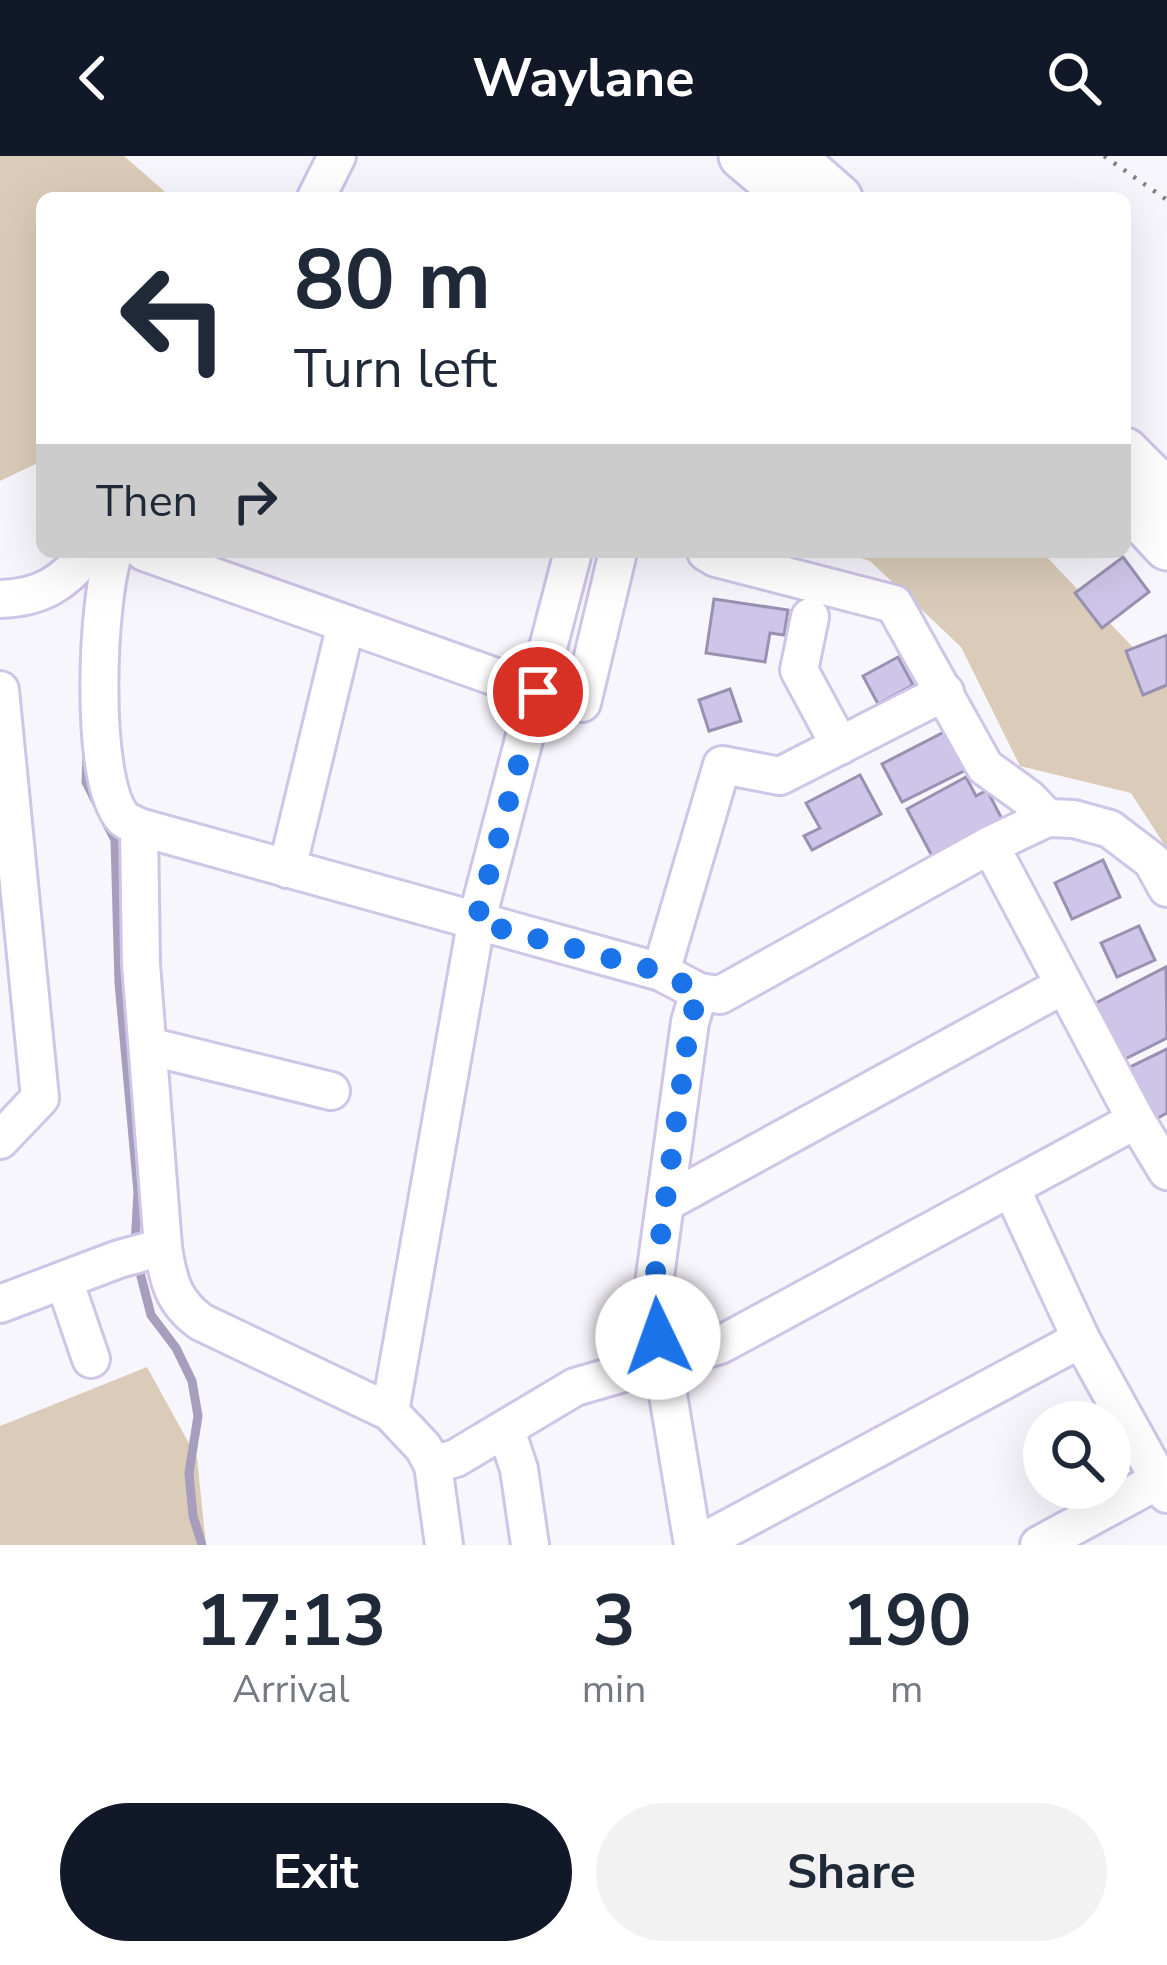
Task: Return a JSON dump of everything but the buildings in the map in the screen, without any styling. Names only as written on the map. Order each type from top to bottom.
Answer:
[{"type":"main road","points":[[742,156],[784,192]]},
{"type":"main road","points":[[790,156],[832,192]]},
{"type":"main road","points":[[1131,457],[1167,493]]},
{"type":"main road","points":[[1131,508],[1167,547]]},
{"type":"street","points":[[319,192],[337,156]]},
{"type":"street","points":[[0,599],[29,598],[58,585],[83,558]]},
{"type":"street","points":[[113,558],[100,615],[103,768],[122,818],[139,827],[661,972],[699,992],[720,994],[1047,818],[1074,819],[1109,829],[1153,861],[1167,888]]},
{"type":"street","points":[[161,558],[583,704],[617,558]]},
{"type":"street","points":[[390,1412],[476,922],[572,558]]},
{"type":"street","points":[[716,558],[894,604],[985,766],[1047,818]]},
{"type":"street","points":[[810,616],[799,670],[840,746]]},
{"type":"street","points":[[286,869],[346,624]]},
{"type":"street","points":[[0,690],[40,1098],[0,1140]]},
{"type":"street","points":[[661,972],[722,765],[780,776],[945,692]]},
{"type":"street","points":[[139,827],[148,1046],[168,1280],[181,1308],[201,1322],[390,1412],[434,1465],[443,1545]]},
{"type":"street","points":[[990,845],[1062,986],[1167,1172]]},
{"type":"street","points":[[667,1202],[1062,986]]},
{"type":"street","points":[[699,992],[690,1022],[652,1298],[695,1545],[1081,1339]]},
{"type":"street","points":[[148,1046],[331,1091]]},
{"type":"street","points":[[434,1465],[456,1458],[575,1387],[719,1345],[1136,1120]]},
{"type":"street","points":[[1012,1190],[1081,1339],[1163,1487],[1039,1545]]},
{"type":"street","points":[[0,1304],[164,1247]]},
{"type":"street","points":[[64,1280],[91,1359]]},
{"type":"street","points":[[506,1430],[519,1469],[530,1545]]},
{"type":"path","points":[[1104,156],[1167,200]]},
{"type":"shaded area","points":[[0,156],[124,156],[165,192],[36,192],[36,464],[0,481]]},
{"type":"shaded area","points":[[861,558],[1048,558],[1167,683],[1167,849],[1131,793],[1020,766],[961,647],[870,561]]},
{"type":"shaded area","points":[[147,1367],[197,1458],[206,1545],[0,1545],[0,1426]]},
{"type":"waterway","points":[[87,753],[86,782],[98,806]]},
{"type":"waterway","points":[[105,821],[115,840],[119,983],[138,1192],[135,1244]]},
{"type":"waterway","points":[[137,1261],[151,1315],[176,1348],[192,1381],[198,1416],[189,1473],[193,1516],[202,1545]]},
{"type":"route","points":[[538,692],[476,922],[661,972],[699,992],[690,1022],[652,1298],[658,1337]]}]
